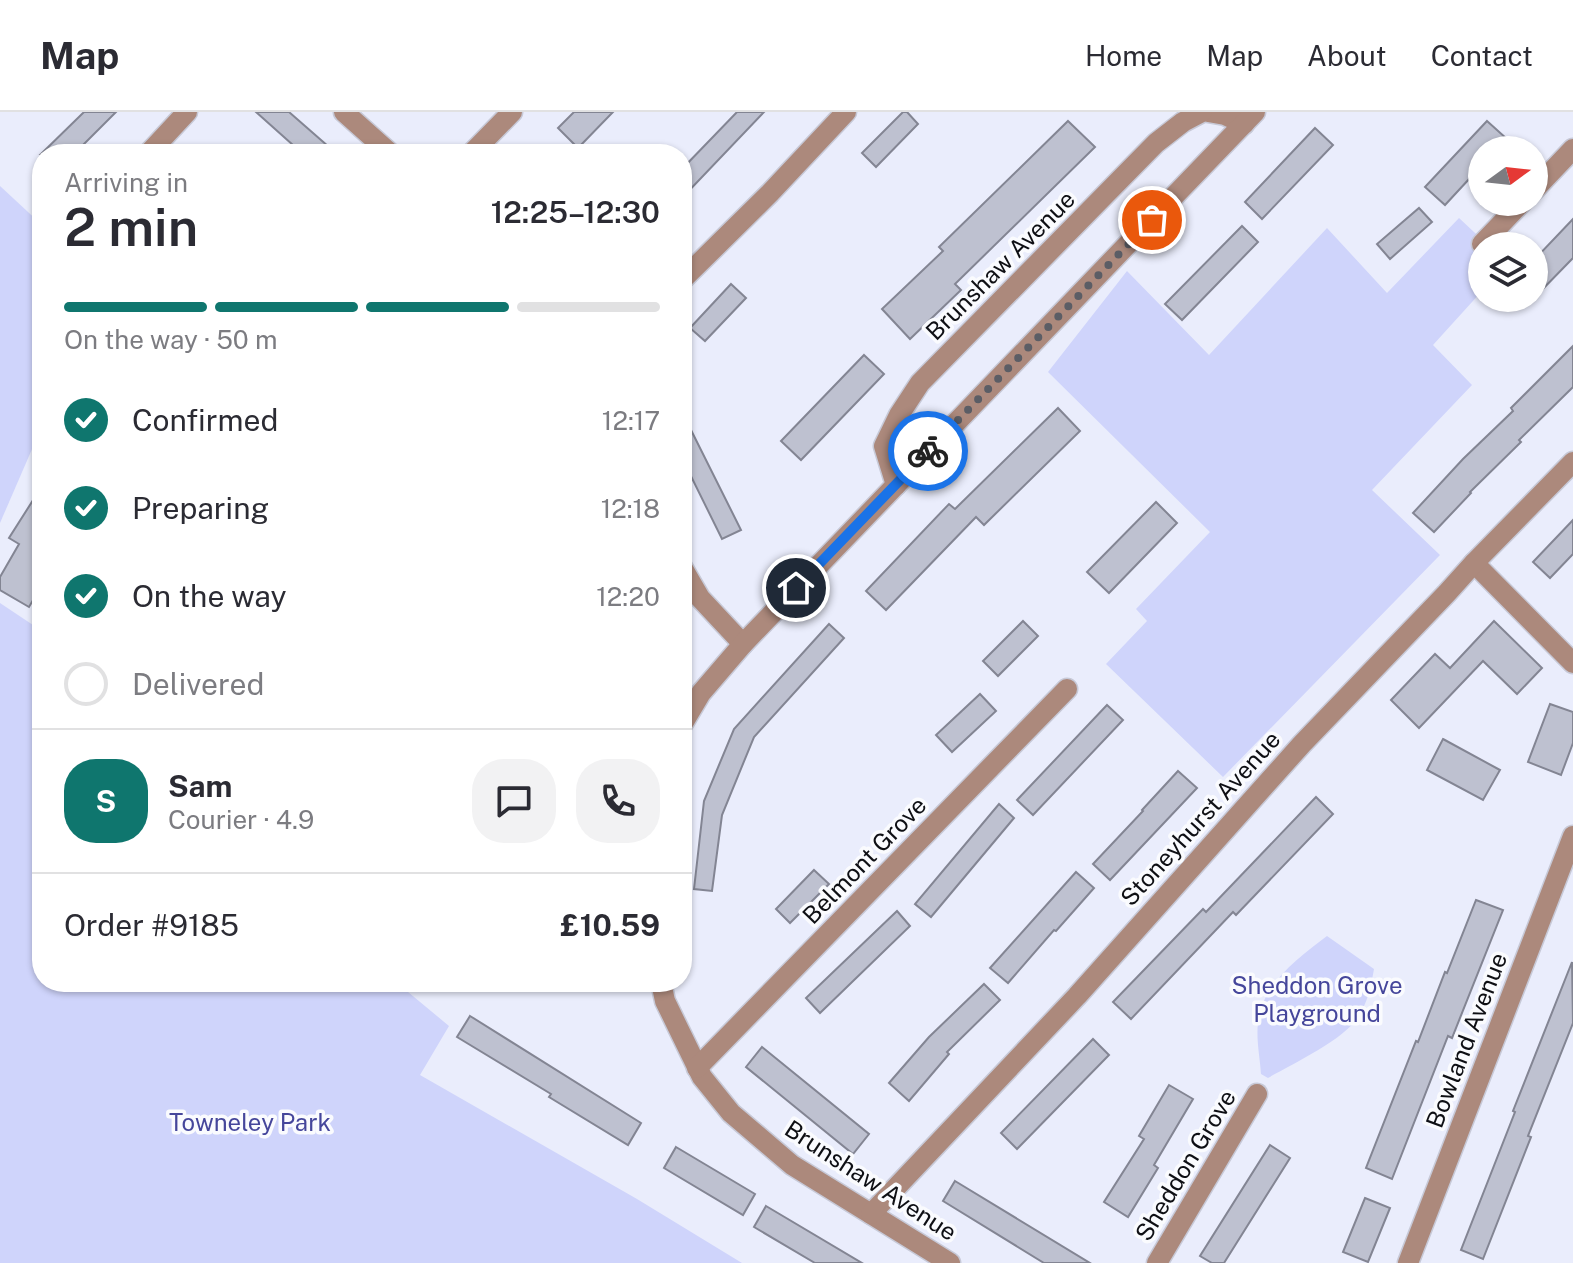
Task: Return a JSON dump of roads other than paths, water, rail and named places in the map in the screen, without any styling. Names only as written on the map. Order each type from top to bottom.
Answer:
[{"type":"street","points":[[157,144],[187,112]]},
{"type":"street","points":[[344,112],[380,144]]},
{"type":"street","points":[[481,144],[512,112]]},
{"type":"street","points":[[692,270],[846,112]]},
{"type":"street","name":"Brunshaw Avenue","points":[[896,485],[884,446],[920,383],[1156,143],[1202,112]]},
{"type":"street","points":[[1208,112],[1249,118]]},
{"type":"street","points":[[692,708],[743,644],[1249,118]]},
{"type":"street","points":[[1548,175],[1573,149]]},
{"type":"street","points":[[1493,232],[1509,216]]},
{"type":"street","name":"Stoneyhurst Avenue","points":[[871,1214],[1077,996],[1290,757],[1573,462]]},
{"type":"street","points":[[1474,563],[1573,663]]},
{"type":"street","points":[[692,584],[700,598],[743,644]]},
{"type":"street","name":"Belmont Grove","points":[[697,1068],[1067,689]]},
{"type":"street","name":"Bowland Avenue","points":[[1408,1263],[1573,836]]},
{"type":"street","name":"Brunshaw Avenue","points":[[663,992],[702,1077],[731,1113],[792,1165],[950,1263]]},
{"type":"street","name":"Sheddon Grove","points":[[1157,1263],[1257,1094]]},
{"type":"park label","name":"Sheddon Grove Playground","points":[[1317,999]]},
{"type":"park label","name":"Towneley Park","points":[[250,1122]]}]
